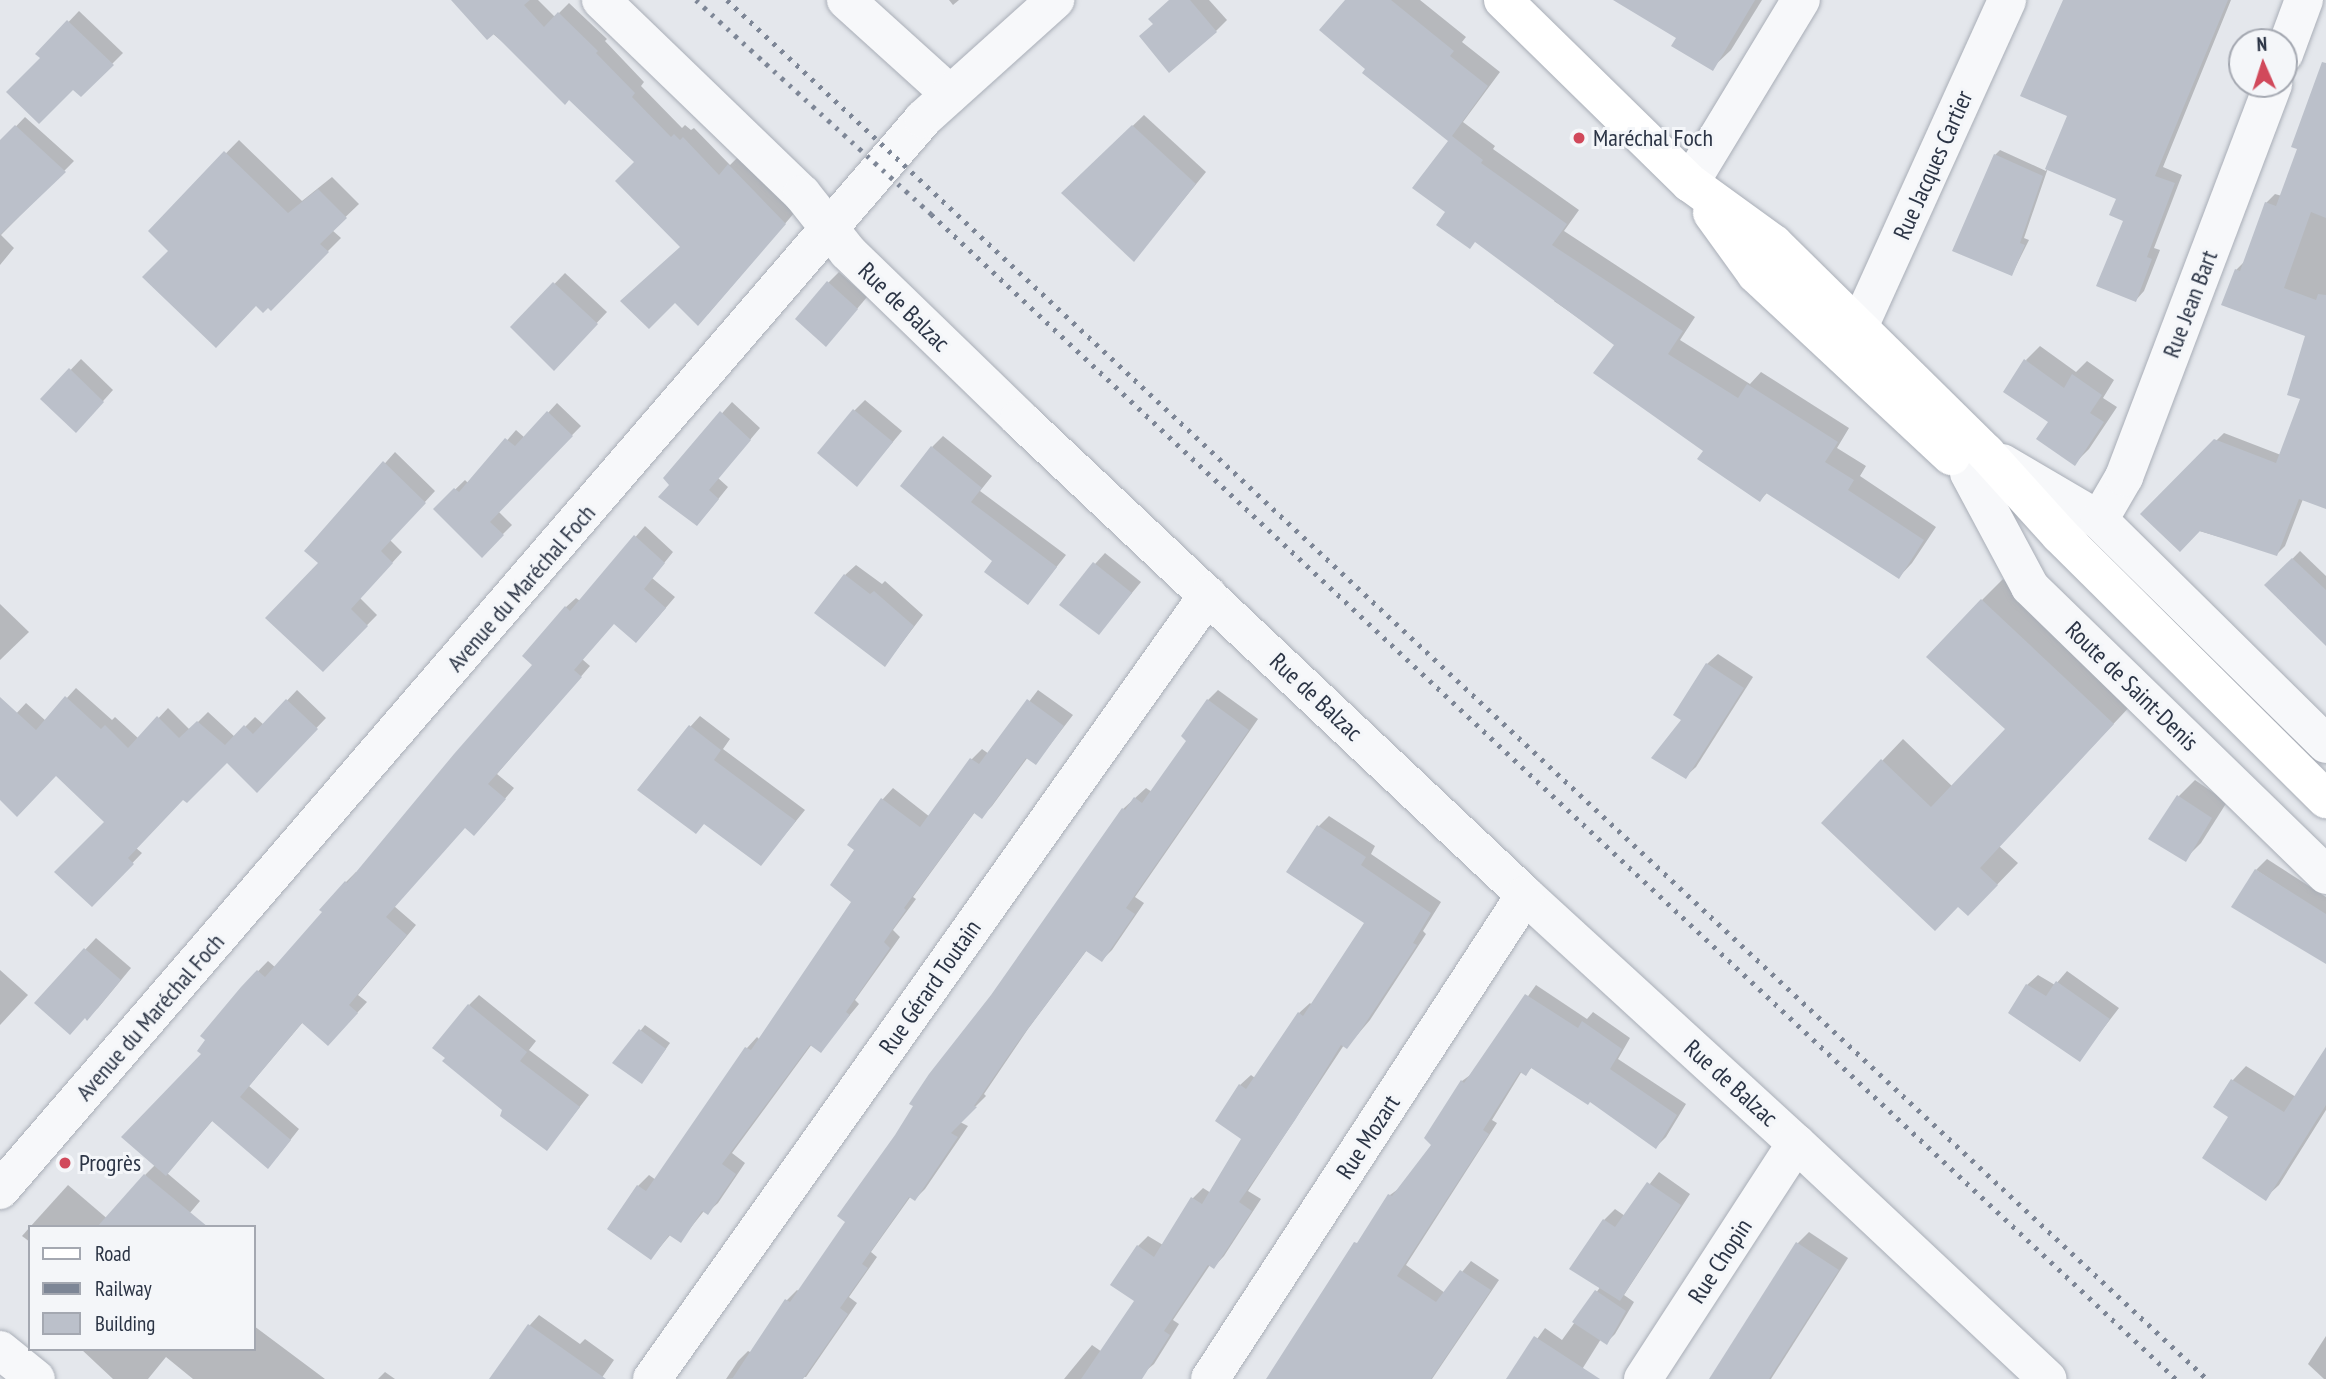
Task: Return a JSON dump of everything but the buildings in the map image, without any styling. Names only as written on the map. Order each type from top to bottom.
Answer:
[{"type":"main road","name":"Route de Saint-Denis","points":[[1503,0],[1765,259],[1978,463],[2060,535],[2326,799]]},
{"type":"main road","name":"Route de Saint-Denis","points":[[1765,259],[1858,329],[1978,463]]},
{"type":"street","name":"Rue de Balzac","points":[[601,0],[802,194],[830,230],[941,344],[1525,895],[1796,1143],[2047,1379]]},
{"type":"street","points":[[846,0],[950,94]]},
{"type":"street","name":"Avenue du Maréchal Foch","points":[[0,1190],[923,119],[1055,0]]},
{"type":"street","points":[[1690,183],[1801,0]]},
{"type":"street","name":"Rue Jacques Cartier","points":[[1858,329],[2007,0]]},
{"type":"street","points":[[2294,28],[2304,0]]},
{"type":"street","name":"Rue Jean Bart","points":[[2099,520],[2124,477],[2268,98]]},
{"type":"street","name":"Route de Saint-Denis","points":[[1978,463],[2099,520],[2326,744]]},
{"type":"street","name":"Route de Saint-Denis","points":[[1978,463],[2030,587],[2326,875]]},
{"type":"street","name":"Rue Gérard Toutain","points":[[652,1379],[1208,596]]},
{"type":"street","name":"Rue Mozart","points":[[1210,1379],[1525,895]]},
{"type":"street","name":"Rue Chopin","points":[[1643,1379],[1796,1143]]},
{"type":"street","points":[[0,1350],[36,1379]]},
{"type":"railway","points":[[696,0],[931,214],[2176,1379]]},
{"type":"railway","points":[[727,0],[2207,1379]]},
{"type":"place","name":"Maréchal Foch","points":[[1579,138]]},
{"type":"place","name":"Progrès","points":[[65,1163]]}]
